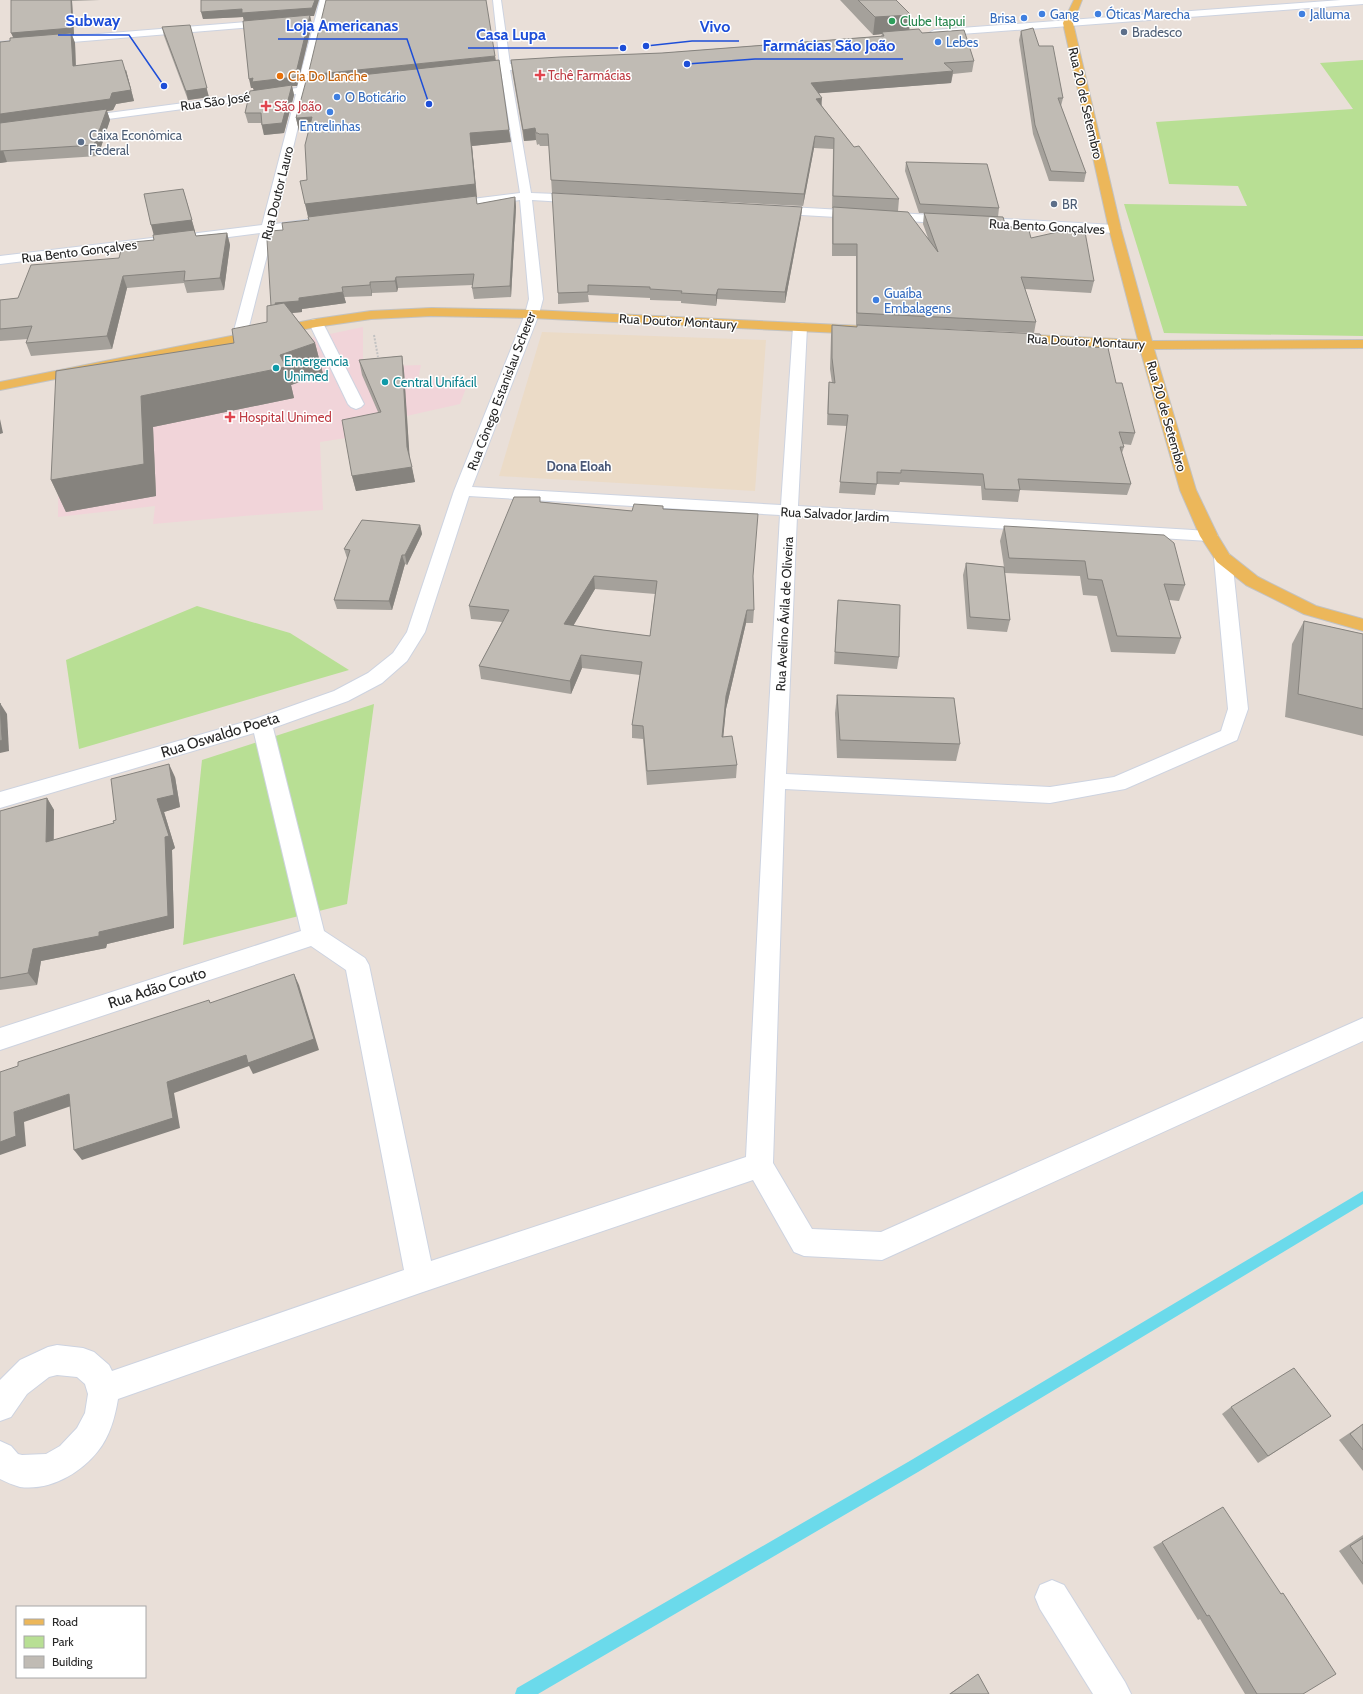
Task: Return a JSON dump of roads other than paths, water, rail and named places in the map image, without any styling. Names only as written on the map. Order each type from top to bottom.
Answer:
[{"type":"main road","points":[[1068,23],[1078,0]]},
{"type":"main road","name":"Rua 20 de Setembro","points":[[1068,23],[1115,229],[1146,344],[1188,490],[1209,536],[1222,558],[1252,581],[1310,610],[1363,625]]},
{"type":"main road","name":"Rua Doutor Montaury","points":[[0,386],[316,323],[371,315],[416,313],[532,314],[879,331]]},
{"type":"main road","name":"Rua Doutor Montaury","points":[[997,337],[1146,344],[1363,344]]},
{"type":"street","name":"Rua Doutor Lauro","points":[[239,338],[303,89],[316,19],[324,0]]},
{"type":"street","name":"Rua Cônego Estanislau Scherer","points":[[416,632],[462,491],[532,314],[536,299],[526,196],[505,67],[497,0]]},
{"type":"street","points":[[926,34],[1363,1]]},
{"type":"street","points":[[0,45],[281,22]]},
{"type":"street","points":[[459,72],[553,64]]},
{"type":"street","name":"Rua São José","points":[[70,121],[342,85]]},
{"type":"street","points":[[432,208],[526,196],[590,200]]},
{"type":"street","name":"Rua Bento Gonçalves","points":[[757,209],[1115,229]]},
{"type":"street","points":[[189,238],[323,222]]},
{"type":"street","name":"Rua Bento Gonçalves","points":[[0,260],[166,240]]},
{"type":"street","points":[[316,323],[356,404]]},
{"type":"street","name":"Rua Avelino Ávila de Oliveira","points":[[759,1165],[789,511],[800,327]]},
{"type":"street","name":"Rua Salvador Jardim","points":[[462,491],[1209,536]]},
{"type":"street","points":[[776,781],[1050,795],[1118,784],[1230,735],[1238,709],[1222,558]]},
{"type":"street","name":"Rua Oswaldo Poeta","points":[[0,800],[262,724],[341,696],[375,678],[400,657],[416,632]]},
{"type":"street","points":[[262,724],[314,936],[357,965],[420,1279]]},
{"type":"street","name":"Rua Adão Couto","points":[[0,1039],[314,936]]},
{"type":"street","points":[[103,1389],[420,1279],[759,1165],[804,1242],[882,1246],[1363,1029]]},
{"type":"street","points":[[0,1406],[8,1393],[22,1378],[39,1367],[56,1360],[73,1360],[87,1365],[98,1375],[103,1389],[104,1406],[97,1425],[86,1443],[69,1458],[51,1468],[32,1472],[14,1470],[0,1458]]},
{"type":"street","points":[[1052,1597],[1113,1694]]},
{"type":"waterway","points":[[523,1694],[913,1467],[1363,1197]]},
{"type":"place","name":"Gang","points":[[1042,14]]},
{"type":"place","name":"Óticas Marecha","points":[[1098,14]]},
{"type":"place","name":"Jalluma","points":[[1302,14]]},
{"type":"place","name":"Brisa","points":[[1024,18]]},
{"type":"place","name":"Clube Itapui","points":[[892,21]]},
{"type":"place","name":"Bradesco","points":[[1124,32]]},
{"type":"place","name":"Lebes","points":[[938,42]]},
{"type":"place","name":"Vivo","points":[[646,46]]},
{"type":"place","name":"Casa Lupa","points":[[623,48]]},
{"type":"place","name":"Farmácias São João","points":[[687,64]]},
{"type":"place","name":"Tchê Farmácias","points":[[540,75]]},
{"type":"place","name":"Cia Do Lanche","points":[[280,76]]},
{"type":"place","name":"Subway","points":[[164,86]]},
{"type":"place","name":"O Boticário","points":[[337,97]]},
{"type":"place","name":"Loja Americanas","points":[[429,104]]},
{"type":"place","name":"São João","points":[[266,106]]},
{"type":"place","name":"Entrelinhas","points":[[330,112]]},
{"type":"place","name":"Caixa Econômica Federal","points":[[81,142]]},
{"type":"place","name":"BR","points":[[1054,204]]},
{"type":"place","name":"Guaíba Embalagens","points":[[876,300]]},
{"type":"place","name":"Emergencia Unimed","points":[[276,368]]},
{"type":"place","name":"Central Unifácil","points":[[385,382]]},
{"type":"place","name":"Hospital Unimed","points":[[230,417]]},
{"type":"district","name":"Dona Eloah","points":[[579,466]]}]
